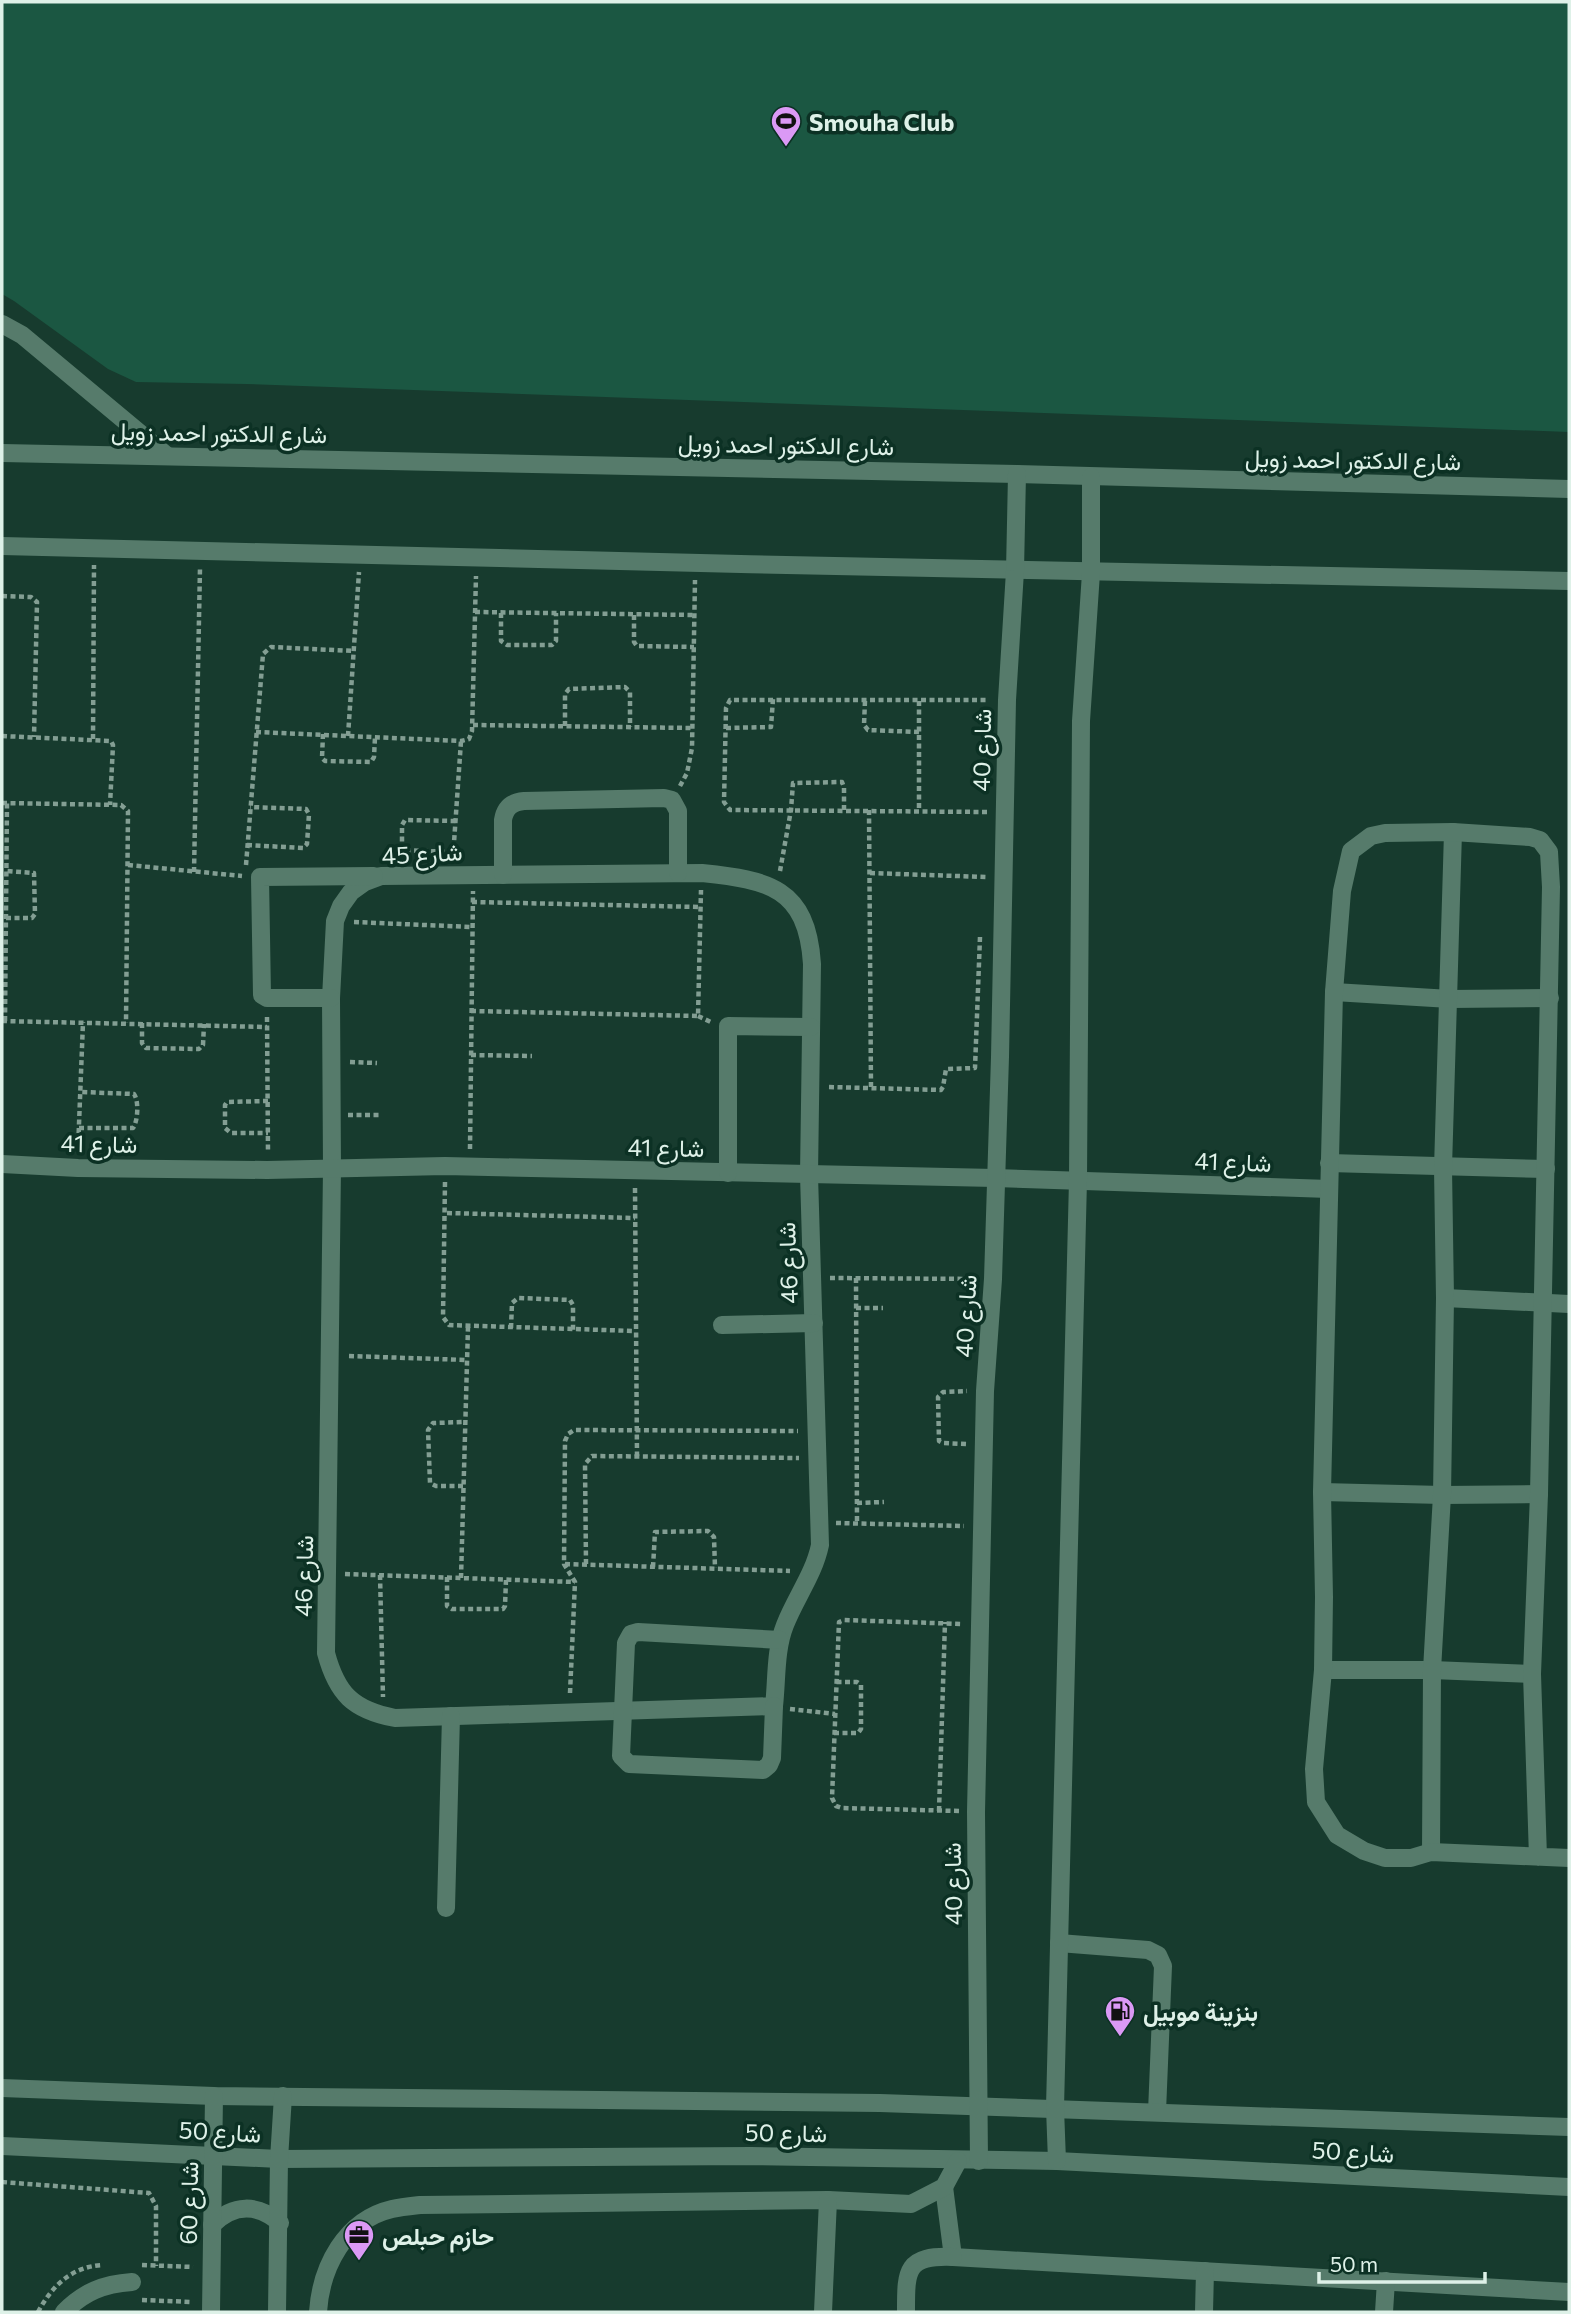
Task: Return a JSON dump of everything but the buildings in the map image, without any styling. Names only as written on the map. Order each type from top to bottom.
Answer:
[{"type":"street","points":[[2,324],[22,335],[166,455]]},
{"type":"street","name":"شارع الدكتور احمد زويل","points":[[2,453],[1017,474],[1569,489]]},
{"type":"street","name":"شارع 40","points":[[979,2161],[976,1812],[985,1391],[993,1279],[1007,700],[1015,571],[1017,474]]},
{"type":"street","points":[[1057,2161],[1055,2108],[1078,1180],[1081,720],[1091,573],[1091,477]]},
{"type":"street","points":[[2,546],[695,561],[1091,573],[1569,581]]},
{"type":"street","points":[[503,875],[503,820],[507,809],[518,802],[664,798],[672,800],[678,811],[678,873]]},
{"type":"street","points":[[1431,1852],[1432,1670],[1442,1496],[1446,1298],[1443,1168],[1453,832]]},
{"type":"street","points":[[1538,1857],[1532,1674],[1539,1494],[1550,998],[1549,852],[1546,846],[1530,837],[1453,832],[1385,833],[1371,836],[1350,851],[1342,891],[1334,992],[1322,1492],[1323,1670],[1314,1769],[1317,1802],[1337,1835],[1364,1852],[1385,1858],[1411,1858],[1431,1852],[1538,1857],[1569,1858]]},
{"type":"street","name":"شارع 45","points":[[332,1168],[331,998],[335,921],[351,892],[365,882],[380,876],[702,873],[758,881],[776,889]]},
{"type":"street","points":[[331,998],[267,998],[262,993],[253,877],[380,876]]},
{"type":"street","name":"شارع 46","points":[[623,1711],[621,1756],[626,1763],[760,1771],[766,1768],[771,1761],[780,1640],[792,1609],[812,1572],[820,1545],[808,1175],[811,938],[804,919],[792,902],[776,889]]},
{"type":"street","points":[[1334,992],[1450,999],[1550,998]]},
{"type":"street","points":[[728,1173],[728,1026],[811,1027]]},
{"type":"street","points":[[1329,1163],[1546,1169]]},
{"type":"street","name":"شارع 41","points":[[2,1164],[78,1168],[267,1170],[445,1166],[1078,1180],[1329,1189]]},
{"type":"street","name":"شارع 46","points":[[332,1168],[326,1653],[332,1678],[348,1699],[370,1713],[395,1718],[774,1706]]},
{"type":"street","points":[[1446,1298],[1569,1304]]},
{"type":"street","points":[[722,1325],[814,1323]]},
{"type":"street","points":[[1322,1492],[1442,1496],[1539,1494]]},
{"type":"street","points":[[623,1711],[627,1639],[631,1633],[780,1640]]},
{"type":"street","points":[[1323,1670],[1532,1674]]},
{"type":"street","points":[[446,1908],[451,1716]]},
{"type":"street","points":[[1059,1943],[1148,1950],[1158,1955],[1163,1966],[1157,2112]]},
{"type":"street","name":"شارع 50","points":[[2,2088],[214,2095],[880,2103],[1569,2127]]},
{"type":"street","name":"شارع 60","points":[[211,2308],[214,2095]]},
{"type":"street","points":[[277,2312],[279,2159],[283,2096]]},
{"type":"street","name":"شارع 50","points":[[2,2146],[279,2159],[751,2156],[1057,2161],[1569,2187]]},
{"type":"street","points":[[318,2312],[326,2269],[341,2243],[363,2222],[390,2209],[419,2205],[828,2200],[911,2204],[944,2187],[958,2161]]},
{"type":"street","points":[[944,2187],[953,2258]]},
{"type":"street","points":[[823,2312],[828,2200]]},
{"type":"street","points":[[212,2225],[221,2216],[246,2207],[258,2209],[279,2223]]},
{"type":"street","points":[[906,2312],[906,2289],[911,2269],[916,2263],[932,2256],[1569,2292]]},
{"type":"street","points":[[1204,2312],[1205,2272]]},
{"type":"street","points":[[1384,2312],[1386,2281]]},
{"type":"street","points":[[64,2312],[93,2289],[112,2283],[133,2291]]},
{"type":"path","points":[[93,739],[94,548]]},
{"type":"path","points":[[194,872],[201,551]]},
{"type":"path","points":[[348,736],[360,554]]},
{"type":"path","points":[[256,732],[461,741],[469,738],[473,725],[476,557]]},
{"type":"path","points":[[672,800],[687,773],[692,748],[695,561]]},
{"type":"path","points":[[2,596],[31,597],[37,602],[34,737]]},
{"type":"path","points":[[475,612],[694,615]]},
{"type":"path","points":[[501,613],[502,642],[505,645],[553,644],[556,613]]},
{"type":"path","points":[[634,615],[634,642],[637,646],[694,647]]},
{"type":"path","points":[[128,865],[253,877],[247,845],[262,657],[266,649],[271,647],[354,651]]},
{"type":"path","points":[[565,726],[567,690],[625,687],[630,692],[630,727]]},
{"type":"path","points":[[726,728],[771,727],[772,699]]},
{"type":"path","points":[[1004,813],[730,810],[726,807],[726,728],[727,705],[730,700],[1007,700]]},
{"type":"path","points":[[864,701],[864,725],[868,730],[919,732]]},
{"type":"path","points":[[919,701],[919,810]]},
{"type":"path","points":[[473,725],[692,728]]},
{"type":"path","points":[[323,734],[322,758],[325,761],[371,762],[374,757],[375,737]]},
{"type":"path","points":[[2,736],[108,740],[113,744],[110,805]]},
{"type":"path","points":[[452,875],[461,741]]},
{"type":"path","points":[[776,889],[791,810],[791,786],[796,782],[842,782],[845,787],[844,810]]},
{"type":"path","points":[[126,1023],[128,811],[121,805],[5,803],[7,871],[4,1021],[267,1027]]},
{"type":"path","points":[[247,845],[303,848],[307,844],[309,814],[306,809],[250,807]]},
{"type":"path","points":[[869,810],[871,1088]]},
{"type":"path","points":[[453,852],[402,850],[402,825],[405,820],[456,821]]},
{"type":"path","points":[[6,918],[31,918],[35,914],[33,873],[7,871]]},
{"type":"path","points":[[471,1011],[698,1016],[702,873]]},
{"type":"path","points":[[870,873],[1004,879]]},
{"type":"path","points":[[470,1167],[473,875]]},
{"type":"path","points":[[982,876],[982,890]]},
{"type":"path","points":[[472,902],[700,907]]},
{"type":"path","points":[[335,921],[472,927]]},
{"type":"path","points":[[811,1086],[941,1090],[946,1069],[972,1070],[975,1067],[981,930]]},
{"type":"path","points":[[267,998],[267,1170]]},
{"type":"path","points":[[78,1168],[83,1022]]},
{"type":"path","points":[[142,1023],[142,1044],[146,1048],[199,1049],[203,1045],[204,1024]]},
{"type":"path","points":[[471,1055],[532,1056]]},
{"type":"path","points":[[331,1061],[377,1063]]},
{"type":"path","points":[[79,1128],[133,1128],[136,1124],[137,1098],[134,1094],[81,1092]]},
{"type":"path","points":[[268,1101],[227,1102],[225,1105],[225,1128],[231,1133],[268,1133]]},
{"type":"path","points":[[332,1116],[382,1115]]},
{"type":"path","points":[[445,1166],[443,1317],[446,1323],[468,1327],[635,1331]]},
{"type":"path","points":[[635,1171],[637,1456]]},
{"type":"path","points":[[446,1213],[635,1218]]},
{"type":"path","points":[[812,1278],[993,1279]]},
{"type":"path","points":[[856,1278],[857,1523]]},
{"type":"path","points":[[511,1328],[514,1300],[543,1299],[572,1301],[573,1330]]},
{"type":"path","points":[[856,1308],[883,1308]]},
{"type":"path","points":[[461,1578],[468,1327]]},
{"type":"path","points":[[330,1356],[467,1360]]},
{"type":"path","points":[[984,1442],[940,1442],[938,1398],[945,1391],[985,1391]]},
{"type":"path","points":[[463,1486],[436,1486],[430,1483],[428,1430],[433,1423],[465,1422]]},
{"type":"path","points":[[569,1713],[575,1583],[564,1564],[565,1441],[568,1434],[574,1430],[817,1431]]},
{"type":"path","points":[[586,1564],[587,1461],[595,1455],[818,1458]]},
{"type":"path","points":[[858,1503],[884,1502]]},
{"type":"path","points":[[820,1523],[982,1526]]},
{"type":"path","points":[[653,1567],[655,1532],[708,1531],[714,1537],[715,1568]]},
{"type":"path","points":[[564,1564],[812,1572]]},
{"type":"path","points":[[327,1573],[575,1583]]},
{"type":"path","points":[[380,1575],[383,1716]]},
{"type":"path","points":[[447,1577],[447,1606],[452,1609],[503,1609],[506,1580]]},
{"type":"path","points":[[976,1812],[842,1808],[836,1806],[832,1798],[837,1626],[841,1621],[946,1622],[980,1626]]},
{"type":"path","points":[[939,1811],[946,1622]]},
{"type":"path","points":[[834,1733],[858,1733],[862,1729],[862,1687],[857,1682],[836,1682]]},
{"type":"path","points":[[774,1706],[835,1714]]},
{"type":"path","points":[[2,2182],[149,2193],[156,2206],[156,2266]]},
{"type":"path","points":[[133,2291],[211,2308]]},
{"type":"green space","name":"Smouha Club","points":[[2,2],[1569,2],[1569,432],[136,382],[108,369],[2,294]]},
{"type":"place","name":"Smouha Club","points":[[786,148]]},
{"type":"place","name":"بنزينة موبيل","points":[[1120,2038]]},
{"type":"place","name":"حازم حبلص","points":[[359,2262]]}]
